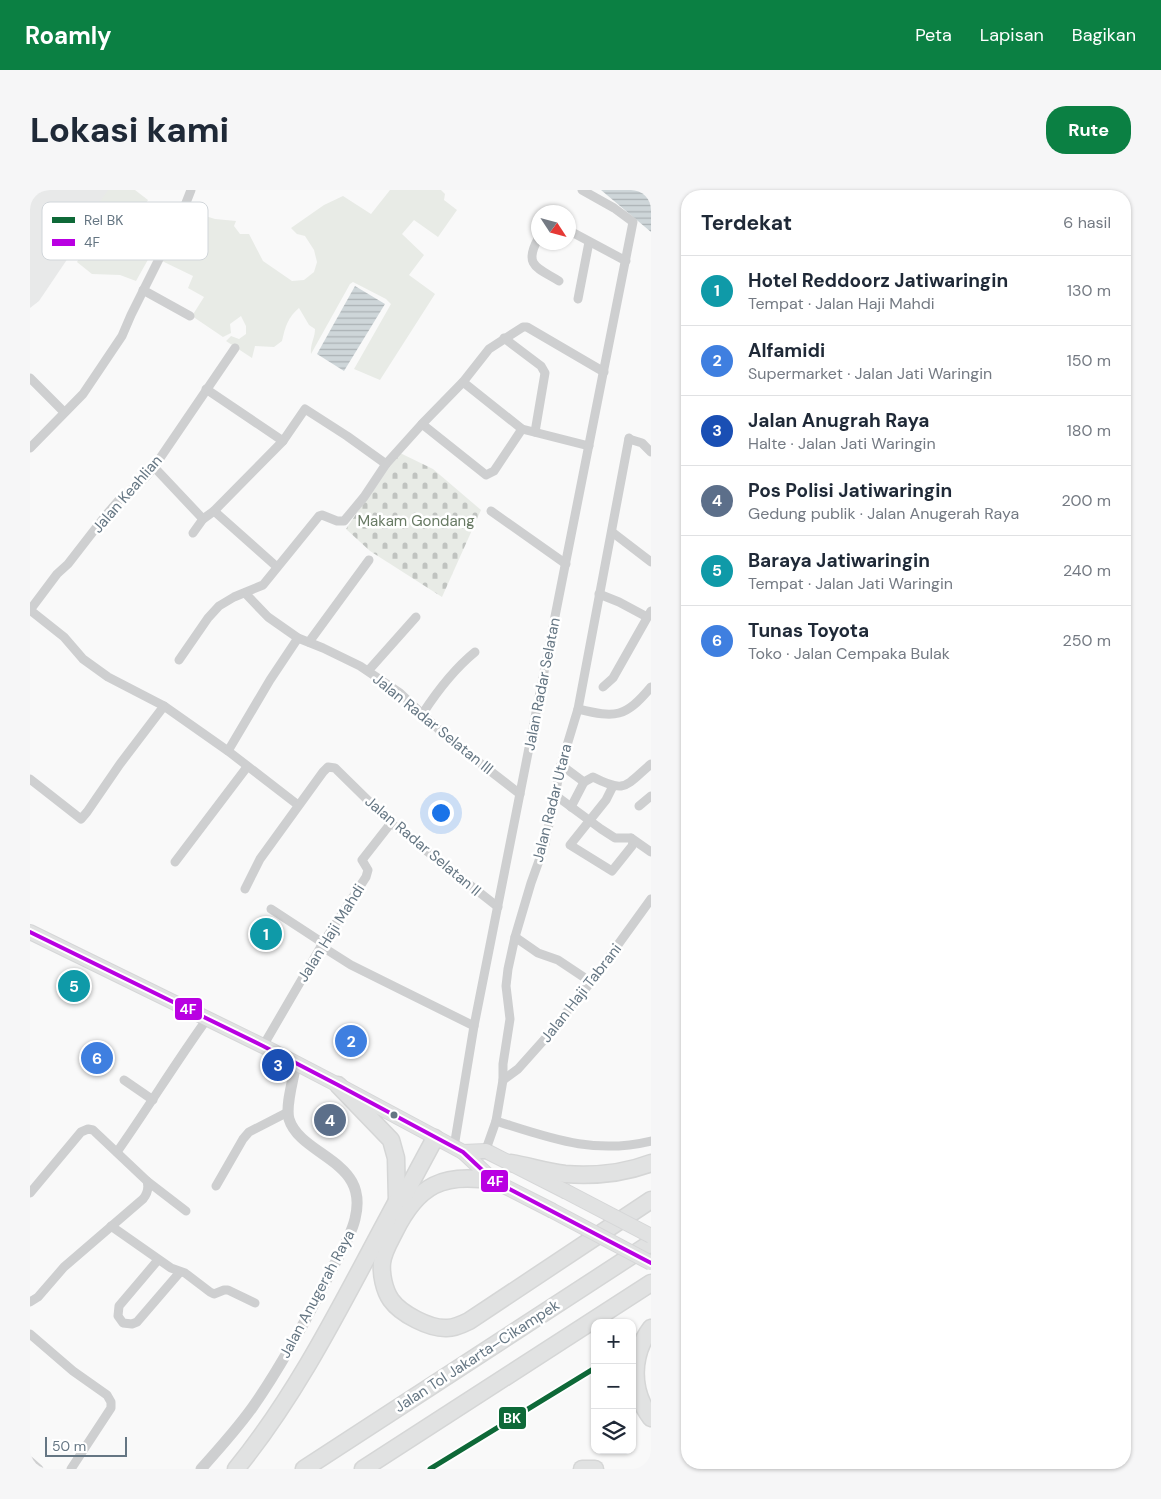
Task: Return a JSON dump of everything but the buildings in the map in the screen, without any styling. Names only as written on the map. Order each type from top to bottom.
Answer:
[{"type":"highway","points":[[338,1085],[391,1140],[396,1158],[397,1201]]},
{"type":"highway","points":[[236,1469],[267,1430],[291,1393],[397,1201],[406,1192],[435,1138]]},
{"type":"highway","points":[[511,1164],[563,1173],[589,1175],[616,1172],[651,1163]]},
{"type":"highway","points":[[494,1181],[472,1177],[459,1178],[438,1184],[426,1190],[413,1202],[400,1220],[388,1244],[382,1262],[383,1280],[391,1300],[415,1319],[432,1326],[448,1328],[469,1322],[651,1200]]},
{"type":"highway","name":"Jalan Tol Jakarta–Cikampek","points":[[304,1469],[651,1243]]},
{"type":"highway","points":[[363,1469],[651,1283]]},
{"type":"highway","points":[[651,1328],[642,1341],[635,1366],[637,1390],[651,1418]]},
{"type":"highway","points":[[582,1469],[594,1469]]},
{"type":"main road","points":[[30,932],[264,1046],[338,1085],[459,1150],[494,1181],[651,1263]]},
{"type":"main road","points":[[459,1150],[486,1151],[651,1236]]},
{"type":"street","points":[[186,202],[191,190]]},
{"type":"street","name":"Jalan Radar Selatan","points":[[459,1150],[474,1026],[633,222],[614,208],[582,190]]},
{"type":"street","points":[[576,234],[626,261]]},
{"type":"street","points":[[578,299],[590,242]]},
{"type":"street","points":[[532,250],[532,262],[535,266],[559,281]]},
{"type":"street","points":[[30,448],[83,394],[122,336],[158,260]]},
{"type":"street","points":[[143,290],[190,316]]},
{"type":"street","points":[[179,660],[214,612],[234,597],[262,584],[321,515],[338,521],[344,520],[364,497],[386,464],[464,382],[489,349],[504,338],[519,329],[527,327],[604,372]]},
{"type":"street","points":[[504,338],[541,366],[545,373],[535,432]]},
{"type":"street","name":"Jalan Keahlian","points":[[30,610],[57,574],[68,564],[119,500],[146,477],[154,467],[235,348]]},
{"type":"street","points":[[30,378],[64,412]]},
{"type":"street","points":[[464,382],[522,428],[589,446]]},
{"type":"street","points":[[206,389],[282,441]]},
{"type":"street","points":[[193,533],[204,519],[282,441],[305,410],[347,436],[386,464]]},
{"type":"street","points":[[422,424],[479,471],[486,474],[494,471],[522,428]]},
{"type":"street","name":"Jalan Radar Utara","points":[[478,1166],[486,1151],[496,1121],[503,1080],[503,1064],[510,1019],[506,986],[515,937],[545,844],[561,765],[578,709],[629,438],[642,443],[651,452]]},
{"type":"street","points":[[154,467],[204,519]]},
{"type":"street","points":[[214,511],[277,567]]},
{"type":"street","points":[[491,511],[566,564]]},
{"type":"street","points":[[612,532],[651,562]]},
{"type":"street","points":[[309,642],[369,560]]},
{"type":"street","name":"Jalan Radar Selatan III","points":[[245,593],[268,618],[298,638],[368,671],[400,693],[449,739],[520,794]]},
{"type":"street","points":[[599,594],[649,614],[613,678],[604,687]]},
{"type":"street","points":[[30,610],[64,637],[83,659],[108,677],[164,706],[228,751],[298,805],[260,859],[245,889]]},
{"type":"street","points":[[368,671],[416,617]]},
{"type":"street","points":[[228,751],[270,680],[298,638]]},
{"type":"street","points":[[423,713],[445,680],[475,652]]},
{"type":"street","points":[[578,709],[602,714],[620,714],[641,699],[651,686]]},
{"type":"street","points":[[30,779],[81,819],[88,812],[132,747],[164,706]]},
{"type":"street","points":[[571,807],[584,782],[593,777],[618,787],[626,785],[651,764]]},
{"type":"street","points":[[561,765],[584,782]]},
{"type":"street","points":[[175,862],[247,767]]},
{"type":"street","name":"Jalan Radar Selatan II","points":[[298,805],[323,772],[328,767],[335,768],[391,824],[498,908]]},
{"type":"street","points":[[613,786],[606,800],[570,845],[610,871],[613,871],[632,846],[631,838]]},
{"type":"street","points":[[555,795],[615,838],[631,838],[651,852]]},
{"type":"street","points":[[638,806],[651,796]]},
{"type":"street","name":"Jalan Haji Mahdi","points":[[264,1046],[322,944],[366,877],[368,870],[362,860],[391,824]]},
{"type":"street","name":"Jalan Haji Tabrani","points":[[503,1080],[518,1069],[530,1056],[591,982],[651,899]]},
{"type":"street","points":[[270,908],[351,965],[474,1026]]},
{"type":"street","points":[[515,937],[538,953],[558,960],[591,982]]},
{"type":"street","points":[[117,1152],[153,1100],[176,1062],[207,1019]]},
{"type":"street","points":[[216,1186],[242,1139],[249,1132],[288,1112],[296,1063]]},
{"type":"street","points":[[124,1080],[153,1100]]},
{"type":"street","name":"Jalan Anugerah Raya","points":[[201,1469],[252,1408],[286,1355],[318,1299],[355,1219],[357,1200],[352,1182],[344,1172],[298,1134],[289,1119],[288,1112]]},
{"type":"street","points":[[496,1121],[556,1140],[583,1146],[610,1147],[651,1141]]},
{"type":"street","points":[[30,1193],[85,1129],[93,1130],[146,1181],[186,1211]]},
{"type":"street","points":[[30,1302],[38,1297],[64,1268],[146,1195],[148,1187],[146,1181]]},
{"type":"street","points":[[111,1226],[158,1260],[185,1273],[214,1294],[228,1290],[255,1303]]},
{"type":"street","points":[[158,1260],[119,1306],[118,1316],[123,1323],[132,1324],[137,1322],[180,1272]]},
{"type":"street","points":[[30,1334],[73,1371],[106,1395],[111,1402],[110,1408],[71,1469]]},
{"type":"street","points":[[30,1461],[39,1469]]},
{"type":"shaded area","points":[[30,190],[114,190],[106,202],[42,202],[42,260],[67,260],[39,301],[30,308]]},
{"type":"shaded area","points":[[601,190],[640,190],[651,198],[651,232]]},
{"type":"shaded area","points":[[355,286],[385,304],[344,371],[317,354]]},
{"type":"green space","points":[[108,190],[135,190],[148,200],[147,202],[100,202]]},
{"type":"green space","points":[[390,190],[441,190],[445,194],[444,200],[457,210],[438,237],[414,220],[402,234],[424,255],[409,275],[435,294],[380,380],[354,369],[391,304],[386,299],[353,282],[350,284],[311,354],[315,329],[309,325],[299,308],[292,315],[284,331],[282,341],[274,347],[255,346],[252,358],[226,341],[231,336],[239,339],[246,334],[246,326],[241,316],[230,324],[231,333],[223,337],[192,316],[204,297],[188,288],[193,276],[162,261],[208,260],[208,217],[236,221],[234,226],[240,234],[249,234],[263,261],[292,281],[304,280],[314,272],[317,262],[314,250],[305,236],[297,234],[291,228],[324,205],[343,196],[371,214]]},
{"type":"green space","points":[[78,260],[148,260],[136,281],[120,275],[92,274],[77,262]]},
{"type":"green space","name":"Makam Gondang","points":[[398,452],[433,469],[481,510],[442,597],[370,551],[346,529]]},
{"type":"rail line","name":"BK","points":[[430,1469],[591,1370]]},
{"type":"transit line","name":"4F","points":[[30,932],[263,1046],[338,1085],[463,1152],[494,1181],[651,1263]]},
{"type":"place","name":"Hotel Reddoorz Jatiwaringin","points":[[266,934]]},
{"type":"place","name":"Baraya Jatiwaringin","points":[[74,986]]},
{"type":"place","name":"Alfamidi","points":[[351,1041]]},
{"type":"place","name":"Tunas Toyota","points":[[97,1058]]},
{"type":"place","name":"Jalan Anugrah Raya","points":[[278,1065]]},
{"type":"place","name":"Pos Polisi Jatiwaringin","points":[[330,1120]]}]
